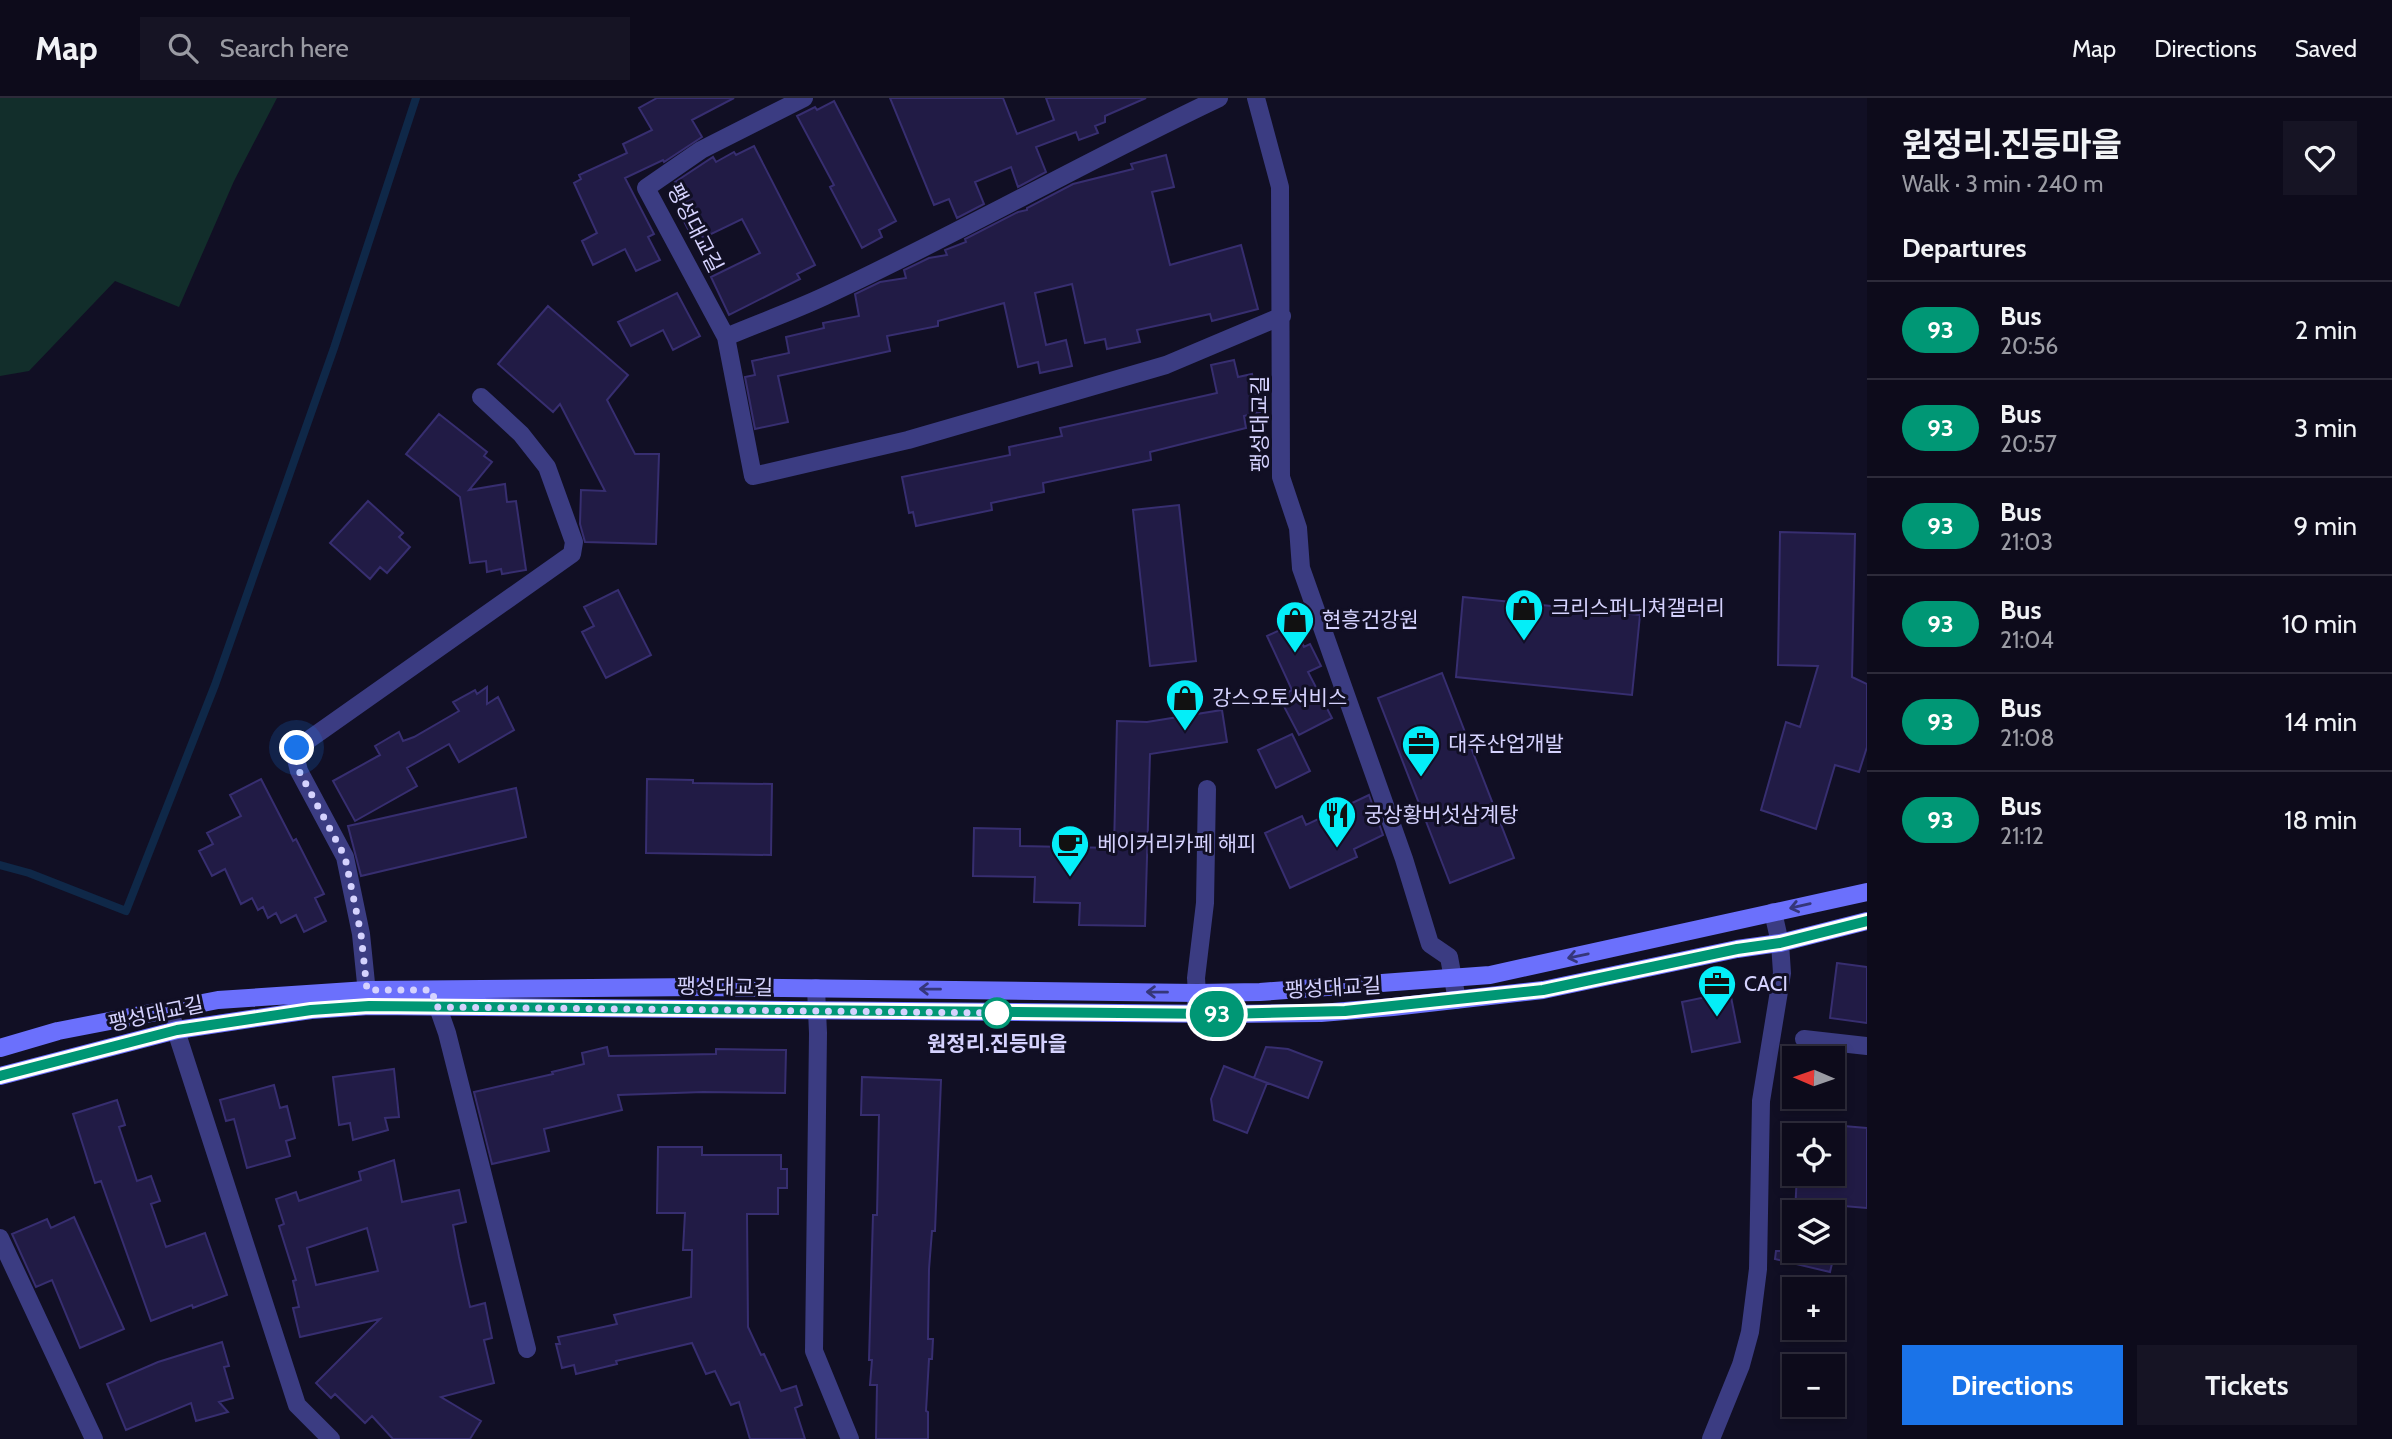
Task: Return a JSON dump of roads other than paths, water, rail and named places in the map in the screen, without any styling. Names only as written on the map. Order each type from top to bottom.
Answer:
[{"type":"main road","points":[[434,998],[816,988],[1260,992],[1453,978],[1490,975],[1867,892]]},
{"type":"main road","name":"팽성대교길","points":[[0,1076],[177,1030],[311,1010],[368,998],[998,1013],[1321,1013],[1543,990],[1737,949],[1780,943],[1867,920]]},
{"type":"main road","points":[[0,1048],[58,1031],[218,1000],[368,998]]},
{"type":"street","name":"팽성대교길","points":[[804,98],[701,150],[646,188],[726,337],[753,476],[908,440],[1166,365],[1282,316]]},
{"type":"street","points":[[726,337],[824,297],[990,214],[1125,142],[1219,98]]},
{"type":"street","name":"팽성대교길","points":[[1256,98],[1280,187],[1281,477],[1298,528],[1301,568],[1404,859],[1430,944],[1449,957],[1457,1000]]},
{"type":"street","points":[[368,998],[361,934],[345,857],[299,771],[297,748],[572,554],[574,542],[547,467],[521,434],[481,397]]},
{"type":"street","points":[[1195,1013],[1198,993],[1196,978],[1205,903],[1207,789]]},
{"type":"street","points":[[1711,1439],[1741,1365],[1750,1332],[1758,1269],[1761,1101],[1782,973],[1780,943],[1773,912]]},
{"type":"street","points":[[816,988],[814,1351],[850,1439]]},
{"type":"street","points":[[434,998],[447,1033],[527,1349]]},
{"type":"street","points":[[169,1009],[297,1405],[331,1439]]},
{"type":"street","points":[[1804,1039],[1867,1045]]},
{"type":"street","points":[[0,1238],[94,1439]]},
{"type":"waterway","points":[[0,865],[29,873],[126,911],[215,685],[334,348],[416,98]]},
{"type":"place","name":"크리스퍼니쳐갤러리","points":[[1524,642]]},
{"type":"place","name":"현흥건강원","points":[[1295,654]]},
{"type":"place","name":"강스오토서비스","points":[[1185,732]]},
{"type":"place","name":"대주산업개발","points":[[1421,778]]},
{"type":"place","name":"궁상황버섯삼계탕","points":[[1337,849]]},
{"type":"place","name":"베이커리카페 해피","points":[[1070,878]]},
{"type":"place","name":"원정리.진등마을","points":[[997,1013]]},
{"type":"place","name":"CACI","points":[[1717,1018]]}]
